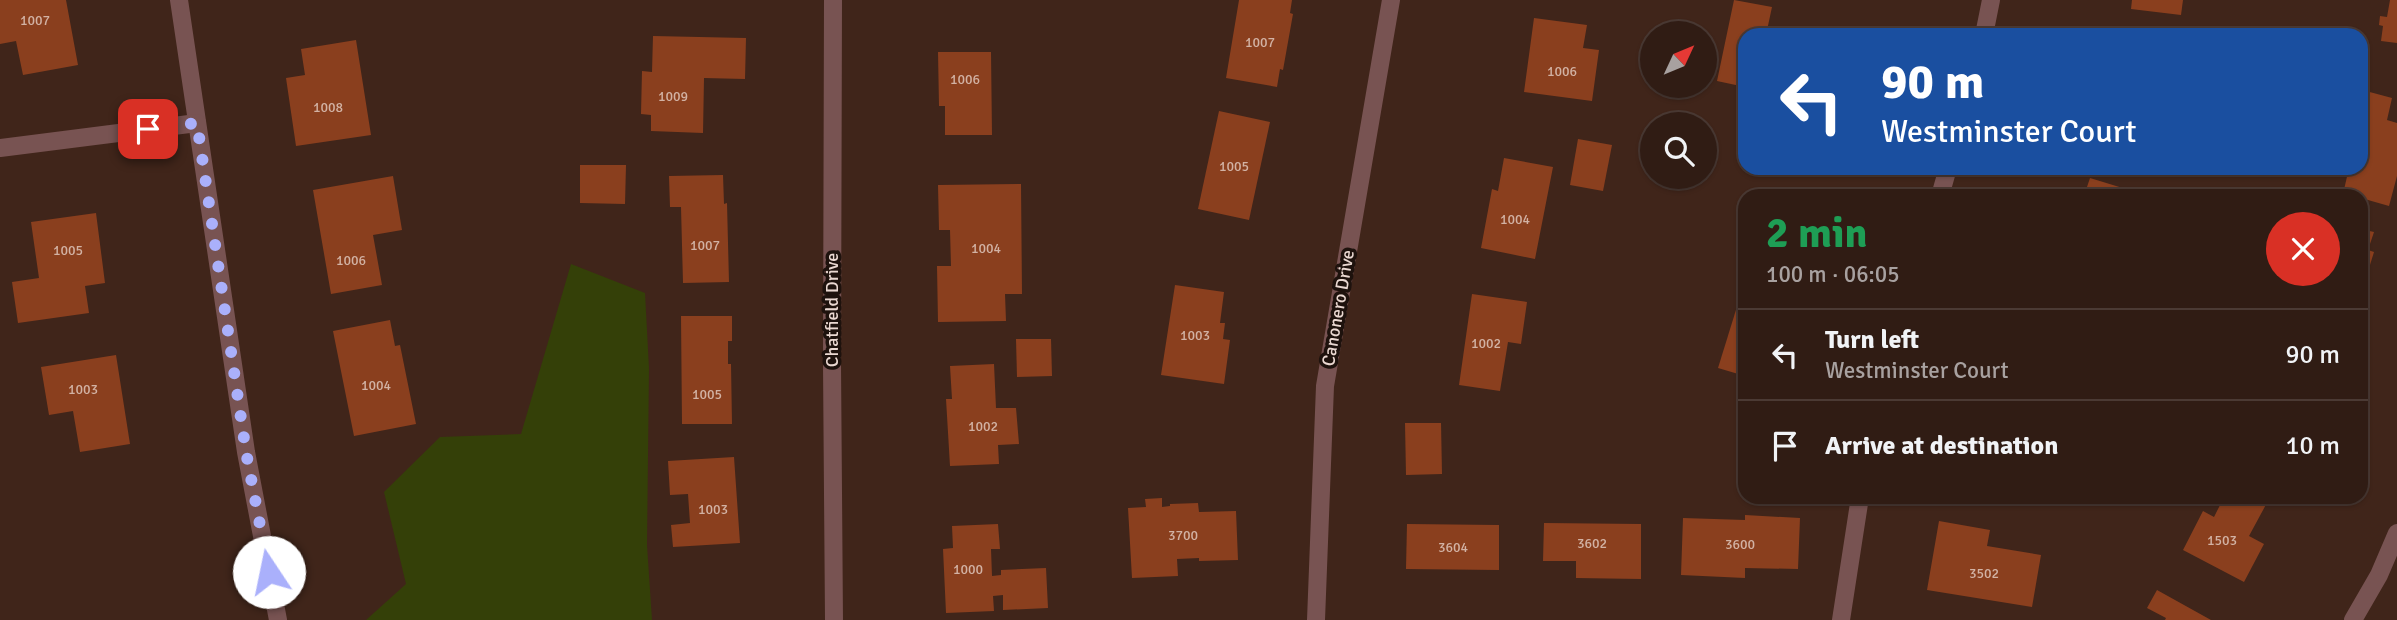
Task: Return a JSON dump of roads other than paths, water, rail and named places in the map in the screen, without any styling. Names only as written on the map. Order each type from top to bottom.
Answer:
[{"type":"street","points":[[179,0],[246,452],[278,620]]},
{"type":"street","name":"Chatfield Drive","points":[[833,0],[834,620]]},
{"type":"street","name":"Canonero Drive","points":[[1316,620],[1325,386],[1391,0]]},
{"type":"street","points":[[1985,28],[1991,0]]},
{"type":"street","points":[[0,148],[197,123]]},
{"type":"street","points":[[1841,620],[1859,504]]},
{"type":"street","points":[[2353,620],[2379,575],[2397,533]]}]
